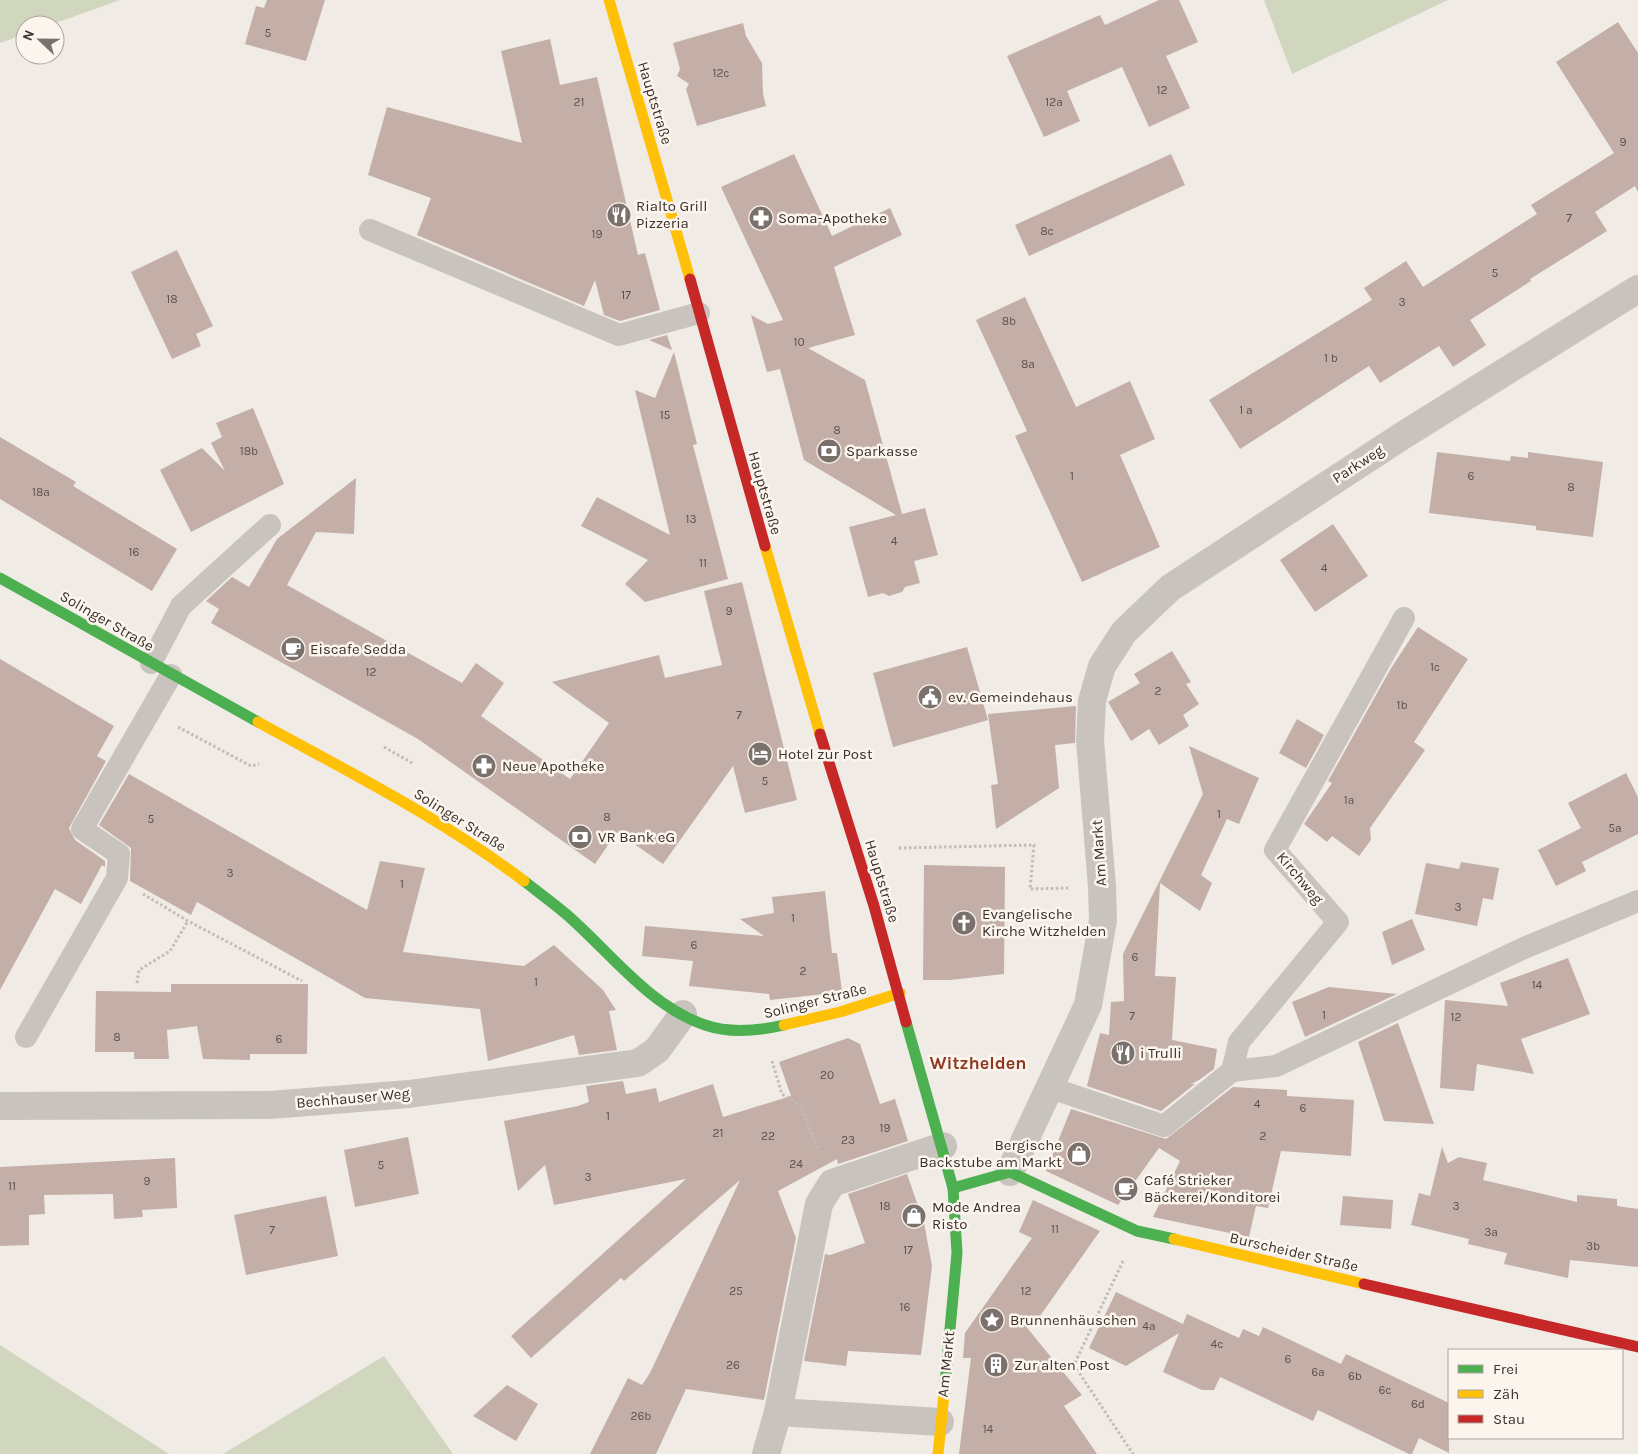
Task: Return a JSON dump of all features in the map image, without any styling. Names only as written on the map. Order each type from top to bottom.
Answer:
[{"type":"main road","name":"Hauptstraße","points":[[609,0],[787,626],[900,993]]},
{"type":"main road","name":"Solinger Straße","points":[[0,578],[171,675],[402,801],[480,848],[566,914],[643,988],[683,1014],[705,1025],[736,1031],[762,1030],[840,1012],[900,993]]},
{"type":"main road","name":"Am Markt","points":[[900,993],[953,1188],[957,1253],[938,1454]]},
{"type":"main road","points":[[953,1188],[1010,1172]]},
{"type":"main road","name":"Burscheider Straße","points":[[1010,1172],[1137,1231],[1638,1347]]},
{"type":"street","name":"Parkweg","points":[[1102,666],[1124,632],[1170,588],[1402,436],[1638,289]]},
{"type":"street","name":"Am Markt","points":[[1010,1172],[1051,1088],[1088,1005],[1102,920],[1102,887],[1090,740],[1092,701],[1102,666]]},
{"type":"street","name":"Bechhauser Weg","points":[[0,1106],[270,1105],[467,1087],[638,1063],[657,1050],[683,1014]]},
{"type":"street","points":[[766,1454],[778,1412],[819,1204],[832,1182],[943,1146]]},
{"type":"street","points":[[778,1412],[940,1422]]},
{"type":"lane","points":[[370,230],[620,335],[699,313]]},
{"type":"lane","points":[[151,663],[181,606],[270,525]]},
{"type":"lane","name":"Kirchweg","points":[[1232,1071],[1238,1042],[1338,922],[1275,850],[1404,618]]},
{"type":"lane","points":[[26,1036],[116,878],[119,854],[82,828],[171,675]]},
{"type":"lane","points":[[1051,1088],[1164,1126],[1232,1071],[1276,1066],[1524,948],[1638,901]]},
{"type":"path","points":[[149,712],[251,766],[259,764]]},
{"type":"path","points":[[384,747],[414,764]]},
{"type":"path","points":[[899,848],[1034,845],[1030,888]]},
{"type":"path","points":[[116,878],[188,921],[302,981]]},
{"type":"path","points":[[137,983],[139,970],[170,951],[188,921]]},
{"type":"path","points":[[782,1094],[800,1105],[832,1182]]},
{"type":"path","points":[[1133,1454],[1074,1365],[1137,1231]]},
{"type":"green space","points":[[0,0],[120,0],[65,20],[65,15],[15,15],[15,38],[0,43]]},
{"type":"green space","points":[[1264,0],[1448,0],[1292,74]]},
{"type":"green space","points":[[0,1345],[169,1454],[0,1454]]},
{"type":"green space","points":[[384,1356],[453,1454],[223,1454]]},
{"type":"building","points":[[267,0],[325,0],[306,61],[245,44],[256,6],[264,8]]},
{"type":"building","points":[[1159,0],[1179,0],[1198,42],[1166,56],[1190,108],[1149,127],[1122,67],[1067,91],[1080,121],[1044,137],[1007,56],[1100,15],[1105,25]]},
{"type":"building","points":[[1618,22],[1638,53],[1638,192],[1635,186],[1595,212],[1607,231],[1530,279],[1531,281],[1470,320],[1486,345],[1453,367],[1439,346],[1380,383],[1369,366],[1240,449],[1209,400],[1372,300],[1364,288],[1406,261],[1423,287],[1537,214],[1531,205],[1614,153],[1556,62]]},
{"type":"building","points":[[743,23],[746,36],[762,63],[763,94],[766,106],[697,126],[686,89],[689,84],[677,76],[680,69],[673,43]]},
{"type":"building","points":[[550,39],[560,85],[597,77],[638,255],[645,253],[660,310],[620,321],[604,315],[595,280],[584,306],[417,235],[431,198],[368,175],[387,107],[522,143],[501,51]]},
{"type":"building","points":[[794,154],[832,236],[890,208],[902,235],[834,267],[855,335],[808,348],[865,380],[902,514],[925,508],[938,555],[914,561],[920,583],[905,587],[902,592],[889,596],[883,593],[868,597],[849,527],[896,515],[804,460],[780,369],[767,372],[751,315],[768,324],[783,320],[721,187]]},
{"type":"building","points":[[1171,154],[1185,185],[1029,256],[1015,225]]},
{"type":"building","points":[[177,250],[213,326],[196,334],[201,346],[172,359],[131,272]]},
{"type":"building","points":[[1025,297],[1076,407],[1130,381],[1155,439],[1120,455],[1160,547],[1082,582],[1015,436],[1027,431],[976,320]]},
{"type":"building","points":[[667,335],[672,350],[649,340]]},
{"type":"building","points":[[674,352],[697,444],[693,445],[728,579],[645,602],[625,584],[648,560],[581,526],[597,497],[670,535],[635,390],[655,398]]},
{"type":"building","points":[[253,408],[284,484],[191,532],[160,470],[202,448],[225,471],[211,443],[222,437],[216,423]]},
{"type":"building","points":[[0,437],[76,482],[73,486],[177,549],[152,591],[0,499]]},
{"type":"building","points":[[1437,452],[1510,461],[1511,456],[1528,458],[1528,452],[1603,462],[1593,537],[1536,530],[1536,526],[1429,513]]},
{"type":"building","points":[[356,478],[354,534],[316,532],[287,585],[462,683],[476,663],[504,683],[481,716],[570,779],[609,723],[552,682],[659,655],[665,678],[722,665],[704,591],[742,582],[797,800],[745,813],[733,766],[663,864],[617,832],[595,864],[418,739],[211,623],[219,609],[206,601],[232,577],[249,587],[277,539]]},
{"type":"building","points":[[1333,524],[1368,576],[1315,612],[1280,560]]},
{"type":"building","points":[[1418,627],[1468,659],[1414,742],[1425,750],[1370,828],[1371,840],[1359,856],[1332,836],[1327,842],[1304,824],[1332,783],[1328,781],[1390,670]]},
{"type":"building","name":"ev. Gemeindehaus","points":[[967,647],[988,720],[893,747],[873,673]]},
{"type":"building","points":[[1172,651],[1191,682],[1186,684],[1199,704],[1183,715],[1189,726],[1159,745],[1149,729],[1131,741],[1108,702],[1140,683],[1134,674]]},
{"type":"building","points":[[0,659],[114,726],[97,756],[106,761],[69,828],[75,840],[105,861],[105,867],[102,865],[81,904],[55,889],[0,990]]},
{"type":"building","points":[[1076,706],[1075,743],[1055,745],[1059,788],[996,829],[991,785],[998,784],[988,714]]},
{"type":"building","points":[[1297,719],[1324,735],[1306,768],[1279,753]]},
{"type":"building","points":[[1189,746],[1259,778],[1239,824],[1227,819],[1201,875],[1212,883],[1200,911],[1160,883],[1155,976],[1176,977],[1172,1040],[1217,1049],[1214,1069],[1191,1084],[1195,1084],[1161,1111],[1087,1086],[1100,1033],[1109,1035],[1111,1002],[1124,1001],[1123,954],[1203,794]]},
{"type":"building","points":[[1626,773],[1638,797],[1638,834],[1582,862],[1586,871],[1556,886],[1538,850],[1581,828],[1568,803]]},
{"type":"building","points":[[129,774],[367,910],[380,861],[425,868],[403,952],[524,966],[554,945],[603,990],[616,1010],[609,1011],[617,1050],[579,1055],[574,1035],[488,1061],[480,1009],[365,998],[197,902],[191,915],[130,881],[131,848],[99,825]]},
{"type":"building","points":[[1461,862],[1499,868],[1493,900],[1483,898],[1477,926],[1415,914],[1426,863],[1459,869]]},
{"type":"building","name":"Evangelische Kirche Witzhelden","points":[[924,865],[1005,867],[1004,974],[950,980],[923,980]]},
{"type":"building","points":[[825,891],[832,953],[837,953],[842,992],[770,1000],[769,994],[689,986],[693,961],[642,956],[645,926],[764,936],[740,919],[774,913],[772,897]]},
{"type":"building","points":[[1412,919],[1425,950],[1392,965],[1382,932]]},
{"type":"building","points":[[1568,958],[1590,1014],[1521,1039],[1534,1074],[1477,1064],[1474,1091],[1440,1088],[1445,1000],[1508,1006],[1500,983]]},
{"type":"building","points":[[171,984],[308,984],[307,1054],[250,1054],[250,1060],[203,1059],[197,1026],[167,1030],[169,1059],[134,1059],[134,1052],[95,1052],[96,991],[171,992]]},
{"type":"building","points":[[1329,987],[1397,994],[1305,1037],[1292,1002]]},
{"type":"building","points":[[1398,1023],[1434,1124],[1384,1121],[1358,1042]]},
{"type":"building","points":[[848,1038],[860,1044],[880,1104],[895,1099],[908,1141],[838,1164],[837,1159],[778,1191],[796,1238],[764,1400],[686,1389],[656,1454],[590,1454],[628,1378],[642,1385],[650,1373],[740,1180],[624,1281],[621,1278],[531,1358],[511,1336],[686,1179],[554,1205],[545,1165],[518,1191],[504,1121],[578,1106],[589,1102],[586,1086],[623,1081],[626,1094],[656,1088],[659,1102],[713,1084],[723,1117],[791,1096],[779,1062]]},
{"type":"building","points":[[1233,1087],[1287,1090],[1287,1096],[1354,1100],[1351,1156],[1281,1151],[1268,1208],[1256,1206],[1249,1237],[1153,1217],[1180,1161],[1159,1148],[1118,1205],[1046,1171],[1071,1109],[1166,1139]]},
{"type":"building","points":[[408,1137],[419,1194],[355,1207],[344,1150]]},
{"type":"building","points":[[1442,1147],[1448,1163],[1459,1157],[1487,1163],[1483,1180],[1577,1202],[1577,1195],[1617,1199],[1617,1206],[1638,1209],[1638,1267],[1570,1260],[1568,1278],[1504,1264],[1507,1253],[1468,1244],[1469,1239],[1411,1225],[1419,1193],[1430,1196]]},
{"type":"building","points":[[175,1158],[177,1208],[142,1210],[143,1217],[114,1219],[113,1194],[44,1195],[45,1214],[29,1215],[29,1245],[0,1246],[0,1167]]},
{"type":"building","points":[[907,1174],[924,1223],[932,1266],[921,1355],[848,1351],[846,1366],[804,1361],[825,1254],[830,1255],[865,1243],[848,1194]]},
{"type":"building","points":[[326,1196],[338,1256],[246,1275],[234,1215]]},
{"type":"building","points":[[1343,1196],[1393,1200],[1391,1229],[1340,1225]]},
{"type":"building","points":[[1033,1200],[1100,1231],[1035,1323],[1015,1313],[1082,1395],[1064,1406],[1097,1454],[959,1454],[971,1358],[963,1358],[965,1333],[1032,1238],[1019,1232]]},
{"type":"building","points":[[1116,1292],[1183,1324],[1187,1314],[1239,1338],[1243,1329],[1259,1336],[1263,1327],[1341,1364],[1346,1354],[1448,1403],[1449,1453],[1419,1438],[1412,1454],[1409,1454],[1318,1410],[1313,1421],[1220,1377],[1214,1390],[1202,1390],[1163,1372],[1179,1333],[1126,1366],[1089,1348]]},
{"type":"building","points":[[507,1385],[538,1404],[516,1441],[473,1416]]},
{"type":"traffic: fast","points":[[0,578],[258,722]]},
{"type":"traffic: fast","points":[[524,881],[566,914],[648,991],[666,1005],[685,1016],[705,1025],[735,1031],[764,1029],[784,1025]]},
{"type":"traffic: fast","points":[[906,1022],[953,1188],[957,1253],[945,1384]]},
{"type":"traffic: fast","points":[[953,1188],[1010,1172],[1137,1231],[1174,1239]]},
{"type":"traffic: slow","points":[[609,0],[690,279]]},
{"type":"traffic: slow","points":[[765,546],[820,734]]},
{"type":"traffic: slow","points":[[258,722],[427,816],[524,881]]},
{"type":"traffic: slow","points":[[784,1025],[840,1012],[900,993]]},
{"type":"traffic: slow","points":[[1174,1239],[1364,1284]]},
{"type":"traffic: slow","points":[[938,1454],[945,1384]]},
{"type":"traffic: jam","points":[[690,279],[765,546]]},
{"type":"traffic: jam","points":[[820,734],[874,906],[906,1022]]},
{"type":"traffic: jam","points":[[1364,1284],[1638,1347]]},
{"type":"place","name":"Rialto Grill Pizzeria","points":[[619,215]]},
{"type":"place","name":"Soma-Apotheke","points":[[761,218]]},
{"type":"place","name":"Sparkasse","points":[[829,451]]},
{"type":"place","name":"Eiscafe Sedda","points":[[293,649]]},
{"type":"place","name":"ev. Gemeindehaus","points":[[930,697]]},
{"type":"place","name":"Hotel zur Post","points":[[760,754]]},
{"type":"place","name":"Neue Apotheke","points":[[484,766]]},
{"type":"place","name":"VR Bank eG","points":[[580,837]]},
{"type":"place","name":"Evangelische Kirche Witzhelden","points":[[964,923]]},
{"type":"place","name":"i Trulli","points":[[1123,1053]]},
{"type":"place","name":"Bergische Backstube am Markt","points":[[1079,1154]]},
{"type":"place","name":"Café Strieker Bäckerei/Konditorei","points":[[1126,1189]]},
{"type":"place","name":"Mode Andrea Risto","points":[[914,1216]]},
{"type":"place","name":"Brunnenhäuschen","points":[[992,1320]]},
{"type":"place","name":"Zur alten Post","points":[[996,1365]]},
{"type":"district","name":"Witzhelden","points":[[978,1063]]}]
